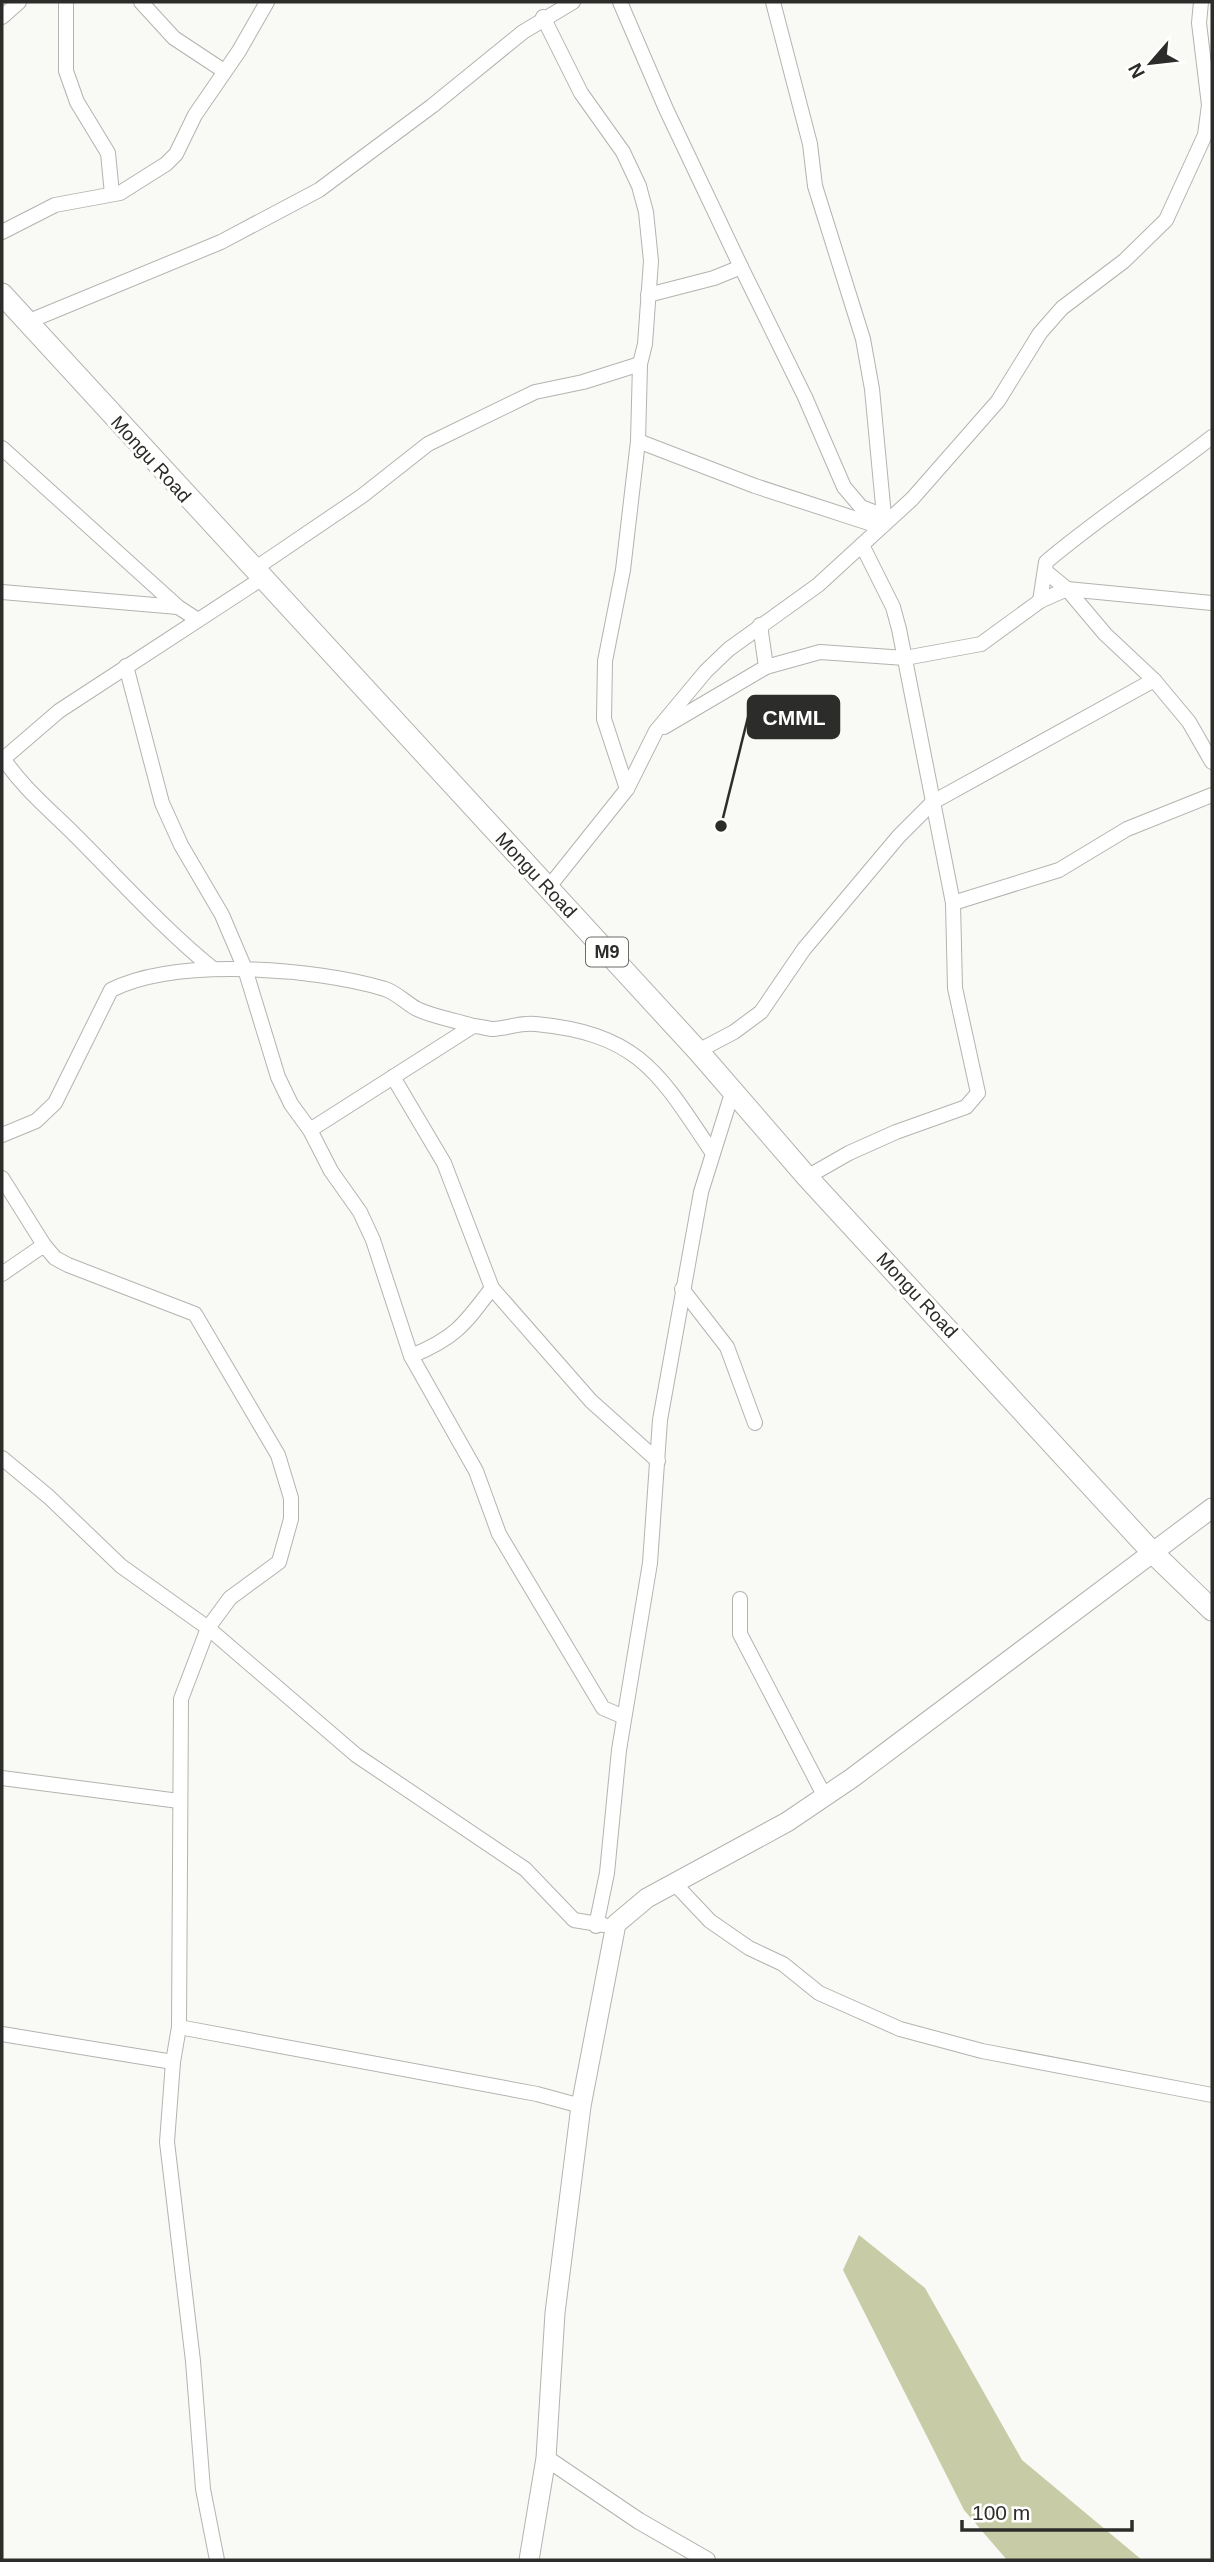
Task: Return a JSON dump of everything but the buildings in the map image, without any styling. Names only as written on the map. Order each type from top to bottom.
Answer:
[{"type":"main road","name":"Mongu Road","points":[[2,294],[257,575],[698,1051],[807,1177],[1152,1552],[1212,1610]]},
{"type":"main road","points":[[529,2560],[546,2458],[555,2313],[606,1925],[674,1883],[787,1822],[825,1797],[937,1716],[1212,1508]]},
{"type":"street","points":[[2,17],[19,2]]},
{"type":"street","points":[[66,2],[66,71],[77,102],[108,153],[112,194]]},
{"type":"street","points":[[141,2],[174,38],[224,71]]},
{"type":"street","points":[[2,232],[55,205],[126,190],[176,154],[191,122],[239,51],[267,2]]},
{"type":"street","points":[[27,322],[221,242],[319,190],[543,17],[573,2]]},
{"type":"street","points":[[620,2],[666,109],[806,397],[844,486],[862,507],[884,522]]},
{"type":"street","points":[[774,2],[810,145],[816,186],[863,339],[872,389],[884,522]]},
{"type":"street","points":[[548,888],[627,789],[656,731],[706,671],[760,625],[809,592],[935,476],[998,401],[1040,333],[1062,308],[1124,261],[1166,220],[1205,135],[1209,105],[1199,23],[1201,2]]},
{"type":"street","points":[[543,17],[581,93],[623,152],[639,186],[650,249],[645,344],[640,364],[638,441],[623,570],[608,632],[605,661],[604,719],[627,789]]},
{"type":"street","points":[[648,295],[714,278],[741,267]]},
{"type":"street","points":[[212,968],[168,932],[74,834],[31,794],[2,759],[59,712],[198,620],[428,444],[535,392],[583,382],[640,364]]},
{"type":"street","points":[[1040,601],[1046,562],[1091,524],[1144,490],[1212,437]]},
{"type":"street","points":[[638,441],[755,486],[884,522]]},
{"type":"street","points":[[2,448],[178,607],[198,620]]},
{"type":"street","points":[[807,1177],[884,1137],[965,1107],[978,1093],[955,988],[953,903],[905,658],[893,607],[862,545]]},
{"type":"street","points":[[1045,571],[1068,589],[1105,634],[1154,680],[1189,722],[1212,762]]},
{"type":"street","points":[[656,731],[766,667],[820,652],[905,658],[981,644],[1040,601],[1068,589],[1212,603]]},
{"type":"street","points":[[2,592],[178,607]]},
{"type":"street","points":[[760,625],[766,667]]},
{"type":"street","points":[[125,666],[162,803],[181,845],[222,915],[245,969],[278,1077],[291,1104],[310,1130],[331,1171],[359,1212],[373,1240],[411,1356],[476,1471],[499,1534],[603,1708],[624,1717]]},
{"type":"street","points":[[698,1051],[734,1032],[761,1012],[804,949],[899,836],[933,802],[1154,680]]},
{"type":"street","points":[[953,903],[1059,870],[1128,828],[1212,796]]},
{"type":"street","points":[[2,1135],[36,1121],[55,1103],[111,990],[146,976],[212,968],[328,978],[387,990],[418,1009],[473,1026],[491,1029],[536,1024],[582,1031],[622,1045],[640,1056],[662,1079],[712,1152]]},
{"type":"street","points":[[310,1130],[473,1026]]},
{"type":"street","points":[[393,1077],[444,1163],[492,1288],[591,1401],[658,1461]]},
{"type":"street","points":[[2,1458],[49,1497],[121,1566],[208,1628],[356,1755],[524,1869],[574,1920],[606,1925],[607,1873],[624,1717],[650,1563],[660,1420],[682,1289],[712,1152],[733,1090]]},
{"type":"street","points":[[2,1178],[55,1258],[195,1314],[278,1455],[291,1498],[291,1519],[279,1562],[230,1598],[208,1628],[181,1699],[178,1801],[179,2027],[173,2062],[167,2142],[193,2361],[203,2489],[217,2560]]},
{"type":"street","points":[[2,1274],[44,1245]]},
{"type":"street","points":[[411,1356],[443,1343],[468,1320],[492,1288]]},
{"type":"street","points":[[682,1289],[727,1347],[755,1423]]},
{"type":"street","points":[[740,1599],[740,1634],[825,1797]]},
{"type":"street","points":[[2,1778],[178,1801]]},
{"type":"street","points":[[674,1883],[710,1921],[749,1948],[783,1964],[819,1993],[900,2029],[982,2051],[1212,2095]]},
{"type":"street","points":[[179,2027],[537,2094],[581,2106]]},
{"type":"street","points":[[2,2035],[173,2062]]},
{"type":"street","points":[[546,2458],[639,2521],[707,2560]]},
{"type":"green space","points":[[859,2235],[925,2288],[1022,2460],[1142,2560],[1007,2560],[964,2510],[843,2270]]},
{"type":"place","name":"CMML","points":[[721,826]]}]
